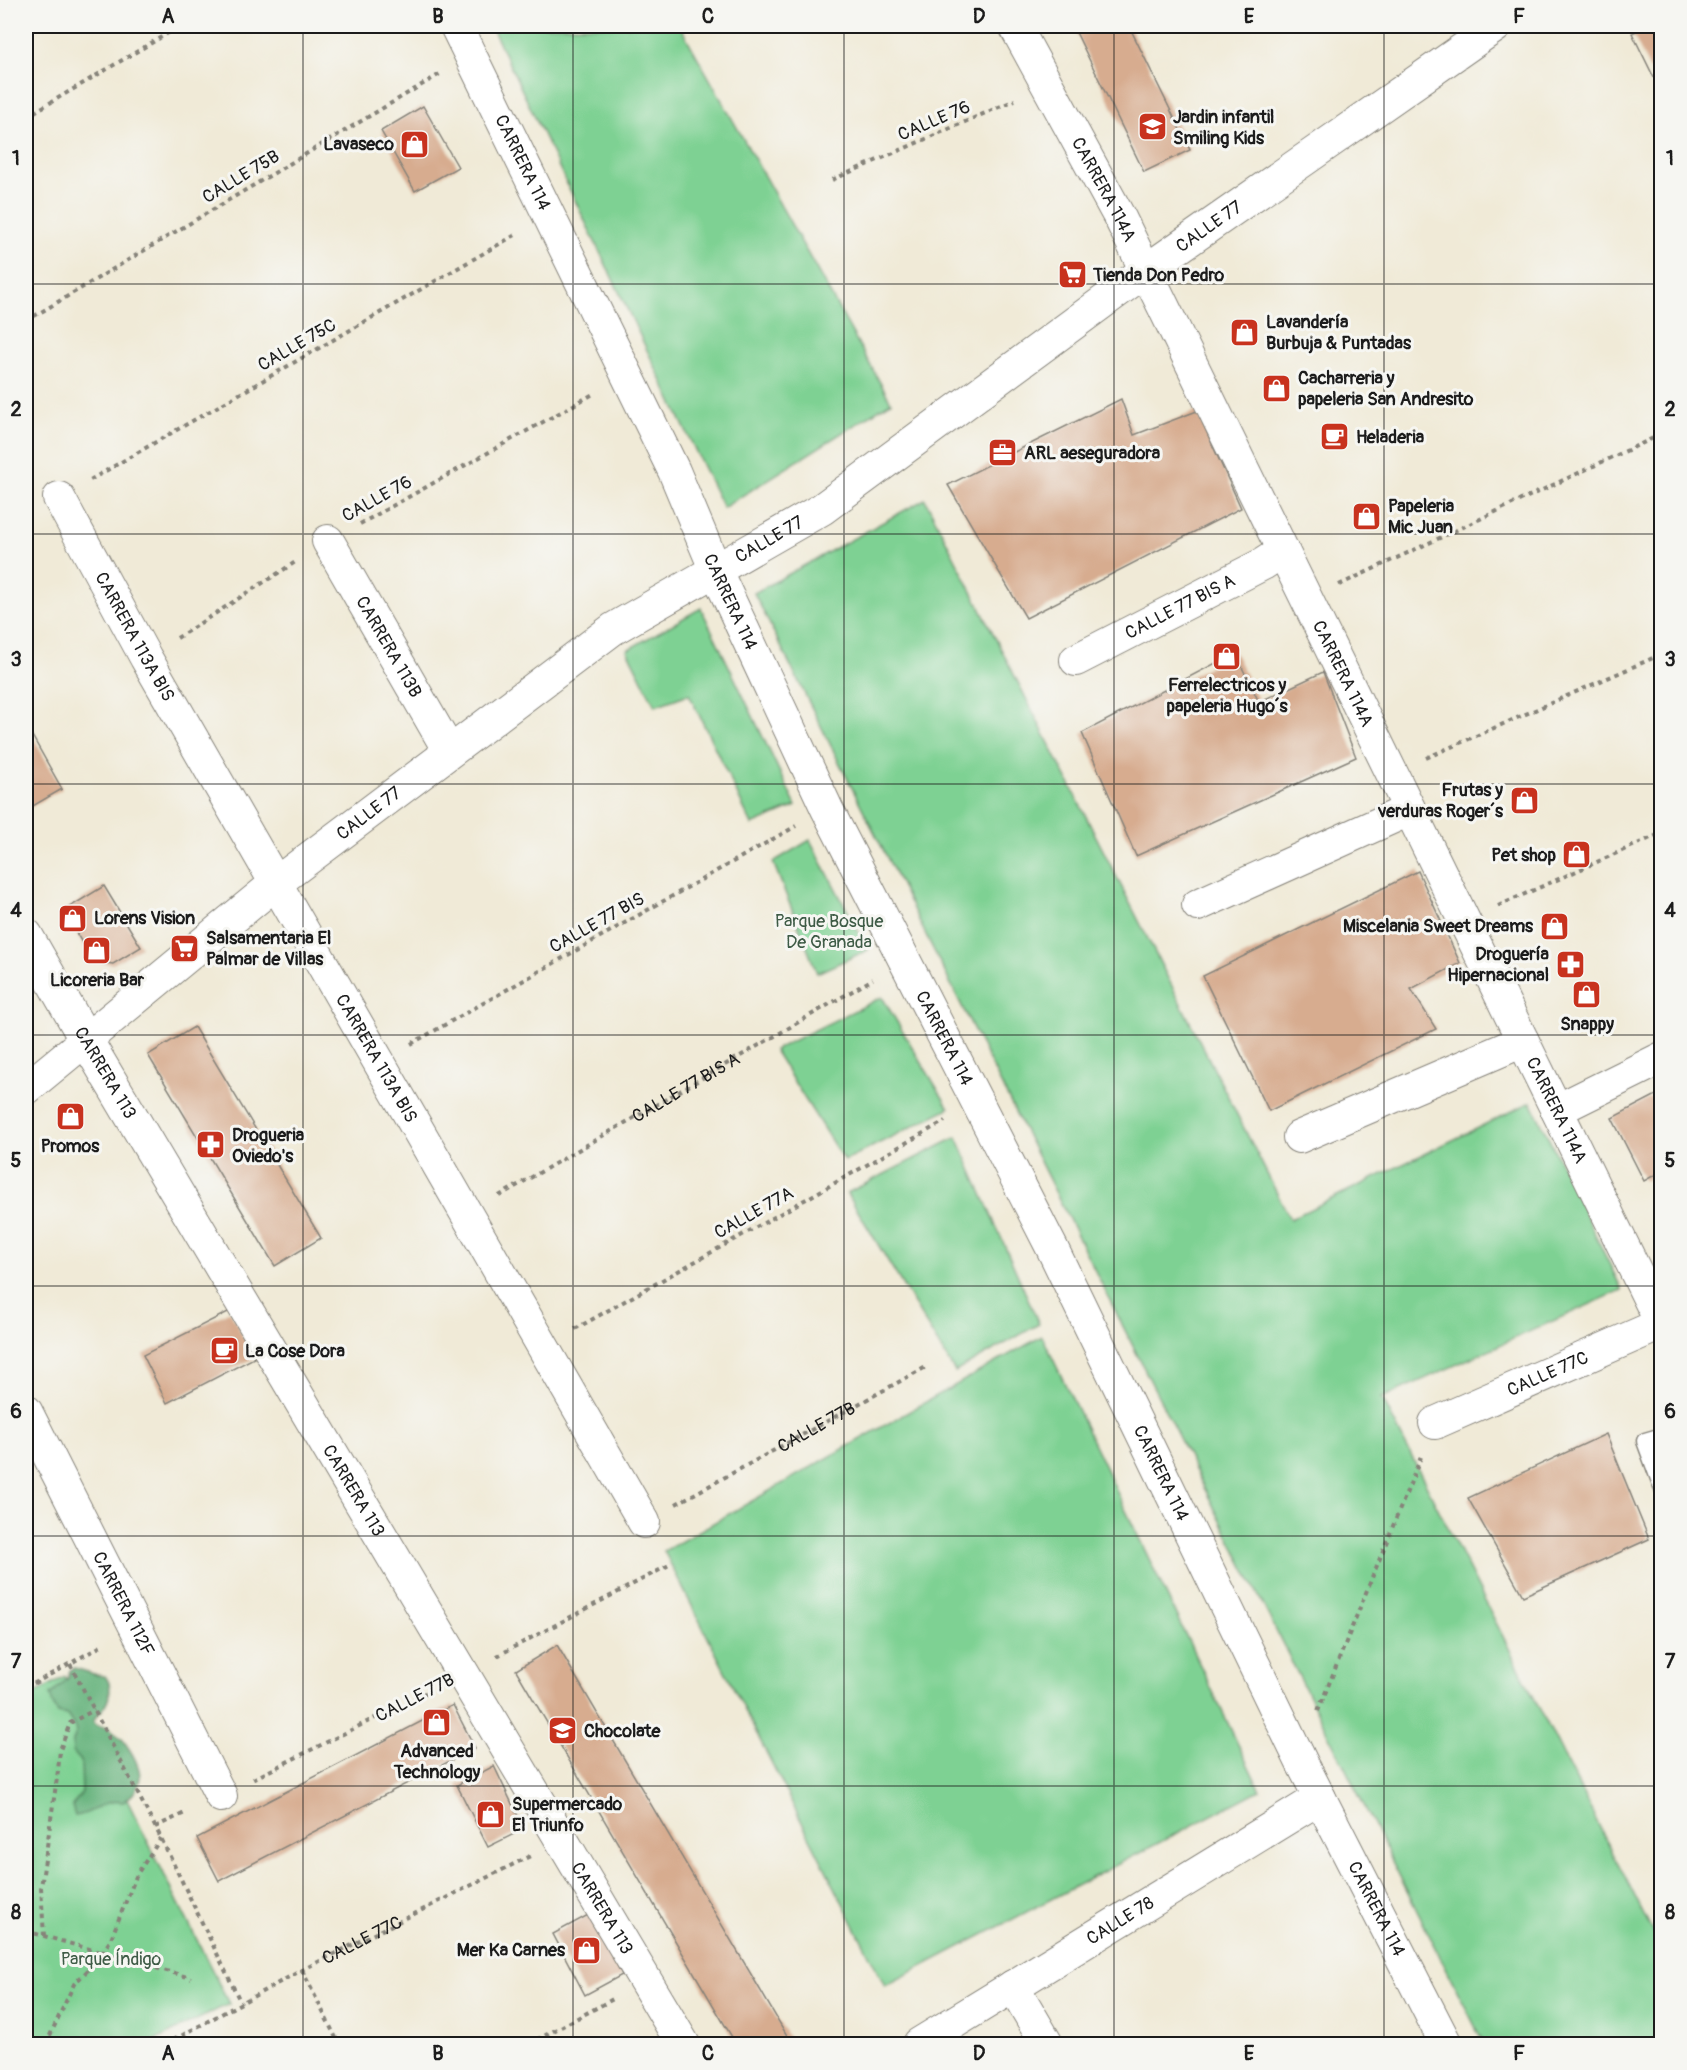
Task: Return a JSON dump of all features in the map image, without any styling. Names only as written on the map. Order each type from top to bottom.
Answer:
[{"type":"street","name":"CARRERA 114","points":[[456,26],[674,471],[716,571],[827,809],[1057,1259],[1303,1765],[1446,2044]]},
{"type":"street","name":"CARRERA 114A","points":[[1015,26],[1121,220],[1661,1324]]},
{"type":"street","name":"CALLE 77","points":[[26,1089],[276,883],[613,629],[822,509],[1145,271],[1496,26]]},
{"type":"street","name":"CARRERA 113A BIS","points":[[59,498],[146,658],[644,1522]]},
{"type":"street","name":"CARRERA 113B","points":[[328,541],[449,752]]},
{"type":"street","name":"CALLE 77 BIS A","points":[[1076,660],[1263,564],[1283,551]]},
{"type":"street","points":[[1198,905],[1409,810]]},
{"type":"street","name":"CARRERA 113","points":[[26,935],[462,1675],[683,2044]]},
{"type":"street","points":[[1299,1137],[1523,1041]]},
{"type":"street","points":[[1557,1110],[1662,1058]]},
{"type":"street","name":"CALLE 77C","points":[[1435,1423],[1661,1324]]},
{"type":"street","name":"CARRERA 112F","points":[[26,1411],[221,1796]]},
{"type":"street","name":"CALLE 78","points":[[919,2044],[1320,1798]]},
{"type":"street","points":[[1013,1986],[1047,2044]]},
{"type":"lane","points":[[1662,1436],[1644,1441],[1662,1487]]},
{"type":"path","points":[[26,117],[180,26]]},
{"type":"path","name":"CALLE 75B","points":[[26,321],[471,56]]},
{"type":"path","name":"CALLE 76","points":[[832,180],[1048,87]]},
{"type":"path","name":"CALLE 75C","points":[[59,498],[549,216]]},
{"type":"path","name":"CALLE 76","points":[[146,658],[328,541],[627,376]]},
{"type":"path","points":[[1307,600],[1662,434]]},
{"type":"path","points":[[1392,774],[1662,654]]},
{"type":"path","name":"CALLE 77 BIS","points":[[379,1062],[827,809]]},
{"type":"path","points":[[1464,922],[1662,833]]},
{"type":"path","name":"CALLE 77 BIS A","points":[[467,1215],[904,961]]},
{"type":"path","name":"CALLE 77A","points":[[543,1347],[978,1102]]},
{"type":"path","name":"CALLE 77B","points":[[644,1522],[926,1367]]},
{"type":"path","points":[[1303,1765],[1310,1731],[1435,1423]]},
{"type":"path","name":"CALLE 77B","points":[[155,1827],[462,1675],[671,1564]]},
{"type":"path","points":[[26,1689],[135,1627]]},
{"type":"path","points":[[70,1664],[161,1838],[241,2003]]},
{"type":"path","points":[[44,1936],[41,1887],[60,1750],[70,1723],[94,1710]]},
{"type":"path","points":[[46,2044],[74,1984],[103,1953],[128,1902],[137,1875],[161,1838]]},
{"type":"path","name":"CALLE 77C","points":[[166,2044],[302,1970],[561,1841]]},
{"type":"path","points":[[26,1931],[190,1978]]},
{"type":"path","points":[[302,1970],[339,2044]]},
{"type":"path","points":[[529,2044],[644,1982]]},
{"type":"green space","points":[[491,26],[680,26],[891,402],[723,508]]},
{"type":"green space","points":[[925,499],[1290,1219],[1531,1102],[1622,1290],[1382,1398],[1661,1948],[1661,2044],[1484,2044],[754,593]]},
{"type":"green space","points":[[701,608],[796,806],[752,825],[689,694],[655,706],[627,650]]},
{"type":"green space","name":"Parque Bosque De Granada","points":[[810,840],[868,950],[817,973],[773,862]]},
{"type":"green space","points":[[882,997],[949,1108],[844,1161],[774,1050]]},
{"type":"green space","points":[[957,1137],[1039,1324],[955,1372],[847,1193]]},
{"type":"green space","points":[[1042,1336],[1260,1790],[885,1986],[664,1551]]},
{"type":"green space","points":[[74,1668],[105,1676],[110,1692],[103,1709],[93,1722],[98,1726],[108,1727],[123,1740],[134,1756],[140,1772],[137,1788],[123,1802],[109,1802],[75,1816],[72,1806],[82,1792],[81,1761],[73,1752],[73,1741],[77,1730],[67,1715],[58,1713],[50,1695],[68,1678],[70,1670]]},
{"type":"green space","name":"Parque Índigo","points":[[65,1676],[229,2004],[148,2044],[26,2044],[26,1699]]},
{"type":"building","points":[[1073,26],[1129,26],[1190,150],[1144,172]]},
{"type":"building","points":[[1647,26],[1662,26],[1662,94],[1632,33]]},
{"type":"building","points":[[423,106],[458,167],[415,191],[381,131]]},
{"type":"building","points":[[1121,399],[1134,435],[1197,411],[1241,508],[1026,618],[948,485]]},
{"type":"building","points":[[1235,653],[1259,702],[1323,672],[1356,757],[1136,856],[1082,733]]},
{"type":"building","points":[[26,725],[62,789],[26,810]]},
{"type":"building","points":[[1418,871],[1460,963],[1411,989],[1436,1029],[1269,1111],[1203,976]]},
{"type":"building","points":[[104,886],[141,947],[113,964],[93,961],[63,911]]},
{"type":"building","points":[[194,1027],[321,1238],[275,1266],[148,1055]]},
{"type":"building","points":[[1662,1092],[1662,1171],[1644,1181],[1612,1118]]},
{"type":"building","points":[[230,1311],[254,1358],[167,1403],[143,1355]]},
{"type":"building","points":[[1606,1434],[1649,1539],[1523,1596],[1468,1498]]},
{"type":"building","points":[[557,1645],[792,2044],[736,2044],[516,1670]]},
{"type":"building","points":[[453,1705],[475,1748],[219,1881],[197,1838]]},
{"type":"building","points":[[494,1766],[524,1829],[488,1847],[457,1785]]},
{"type":"building","points":[[590,1914],[622,1975],[585,1995],[553,1934]]},
{"type":"place","name":"Jardin infantil Smiling Kids","points":[[1152,127]]},
{"type":"place","name":"Lavaseco","points":[[415,144]]},
{"type":"place","name":"Tienda Don Pedro","points":[[1072,275]]},
{"type":"place","name":"Lavandería Burbuja & Puntadas","points":[[1245,332]]},
{"type":"place","name":"Cacharreria y papeleria San Andresito","points":[[1277,388]]},
{"type":"place","name":"Heladeria","points":[[1335,437]]},
{"type":"place","name":"ARL aeseguradora","points":[[1003,453]]},
{"type":"place","name":"Papeleria Mic Juan","points":[[1367,516]]},
{"type":"place","name":"Ferrelectricos y papeleria Hugo´s","points":[[1227,656]]},
{"type":"place","name":"Frutas y verduras Roger´s","points":[[1524,800]]},
{"type":"place","name":"Pet shop","points":[[1577,855]]},
{"type":"place","name":"Lorens Vision","points":[[73,918]]},
{"type":"place","name":"Miscelania Sweet Dreams","points":[[1554,926]]},
{"type":"place","name":"Salsamentaria El Palmar de Villas","points":[[185,948]]},
{"type":"place","name":"Licoreria Bar","points":[[97,951]]},
{"type":"place","name":"Droguería Hipernacional","points":[[1570,964]]},
{"type":"place","name":"Snappy","points":[[1587,995]]},
{"type":"place","name":"Promos","points":[[70,1117]]},
{"type":"place","name":"Drogueria Oviedo's","points":[[211,1145]]},
{"type":"place","name":"La Cose Dora","points":[[224,1351]]},
{"type":"place","name":"Advanced Technology","points":[[437,1722]]},
{"type":"place","name":"Chocolate","points":[[563,1731]]},
{"type":"place","name":"Supermercado El Triunfo","points":[[491,1814]]},
{"type":"place","name":"Mer Ka Carnes","points":[[586,1950]]}]
